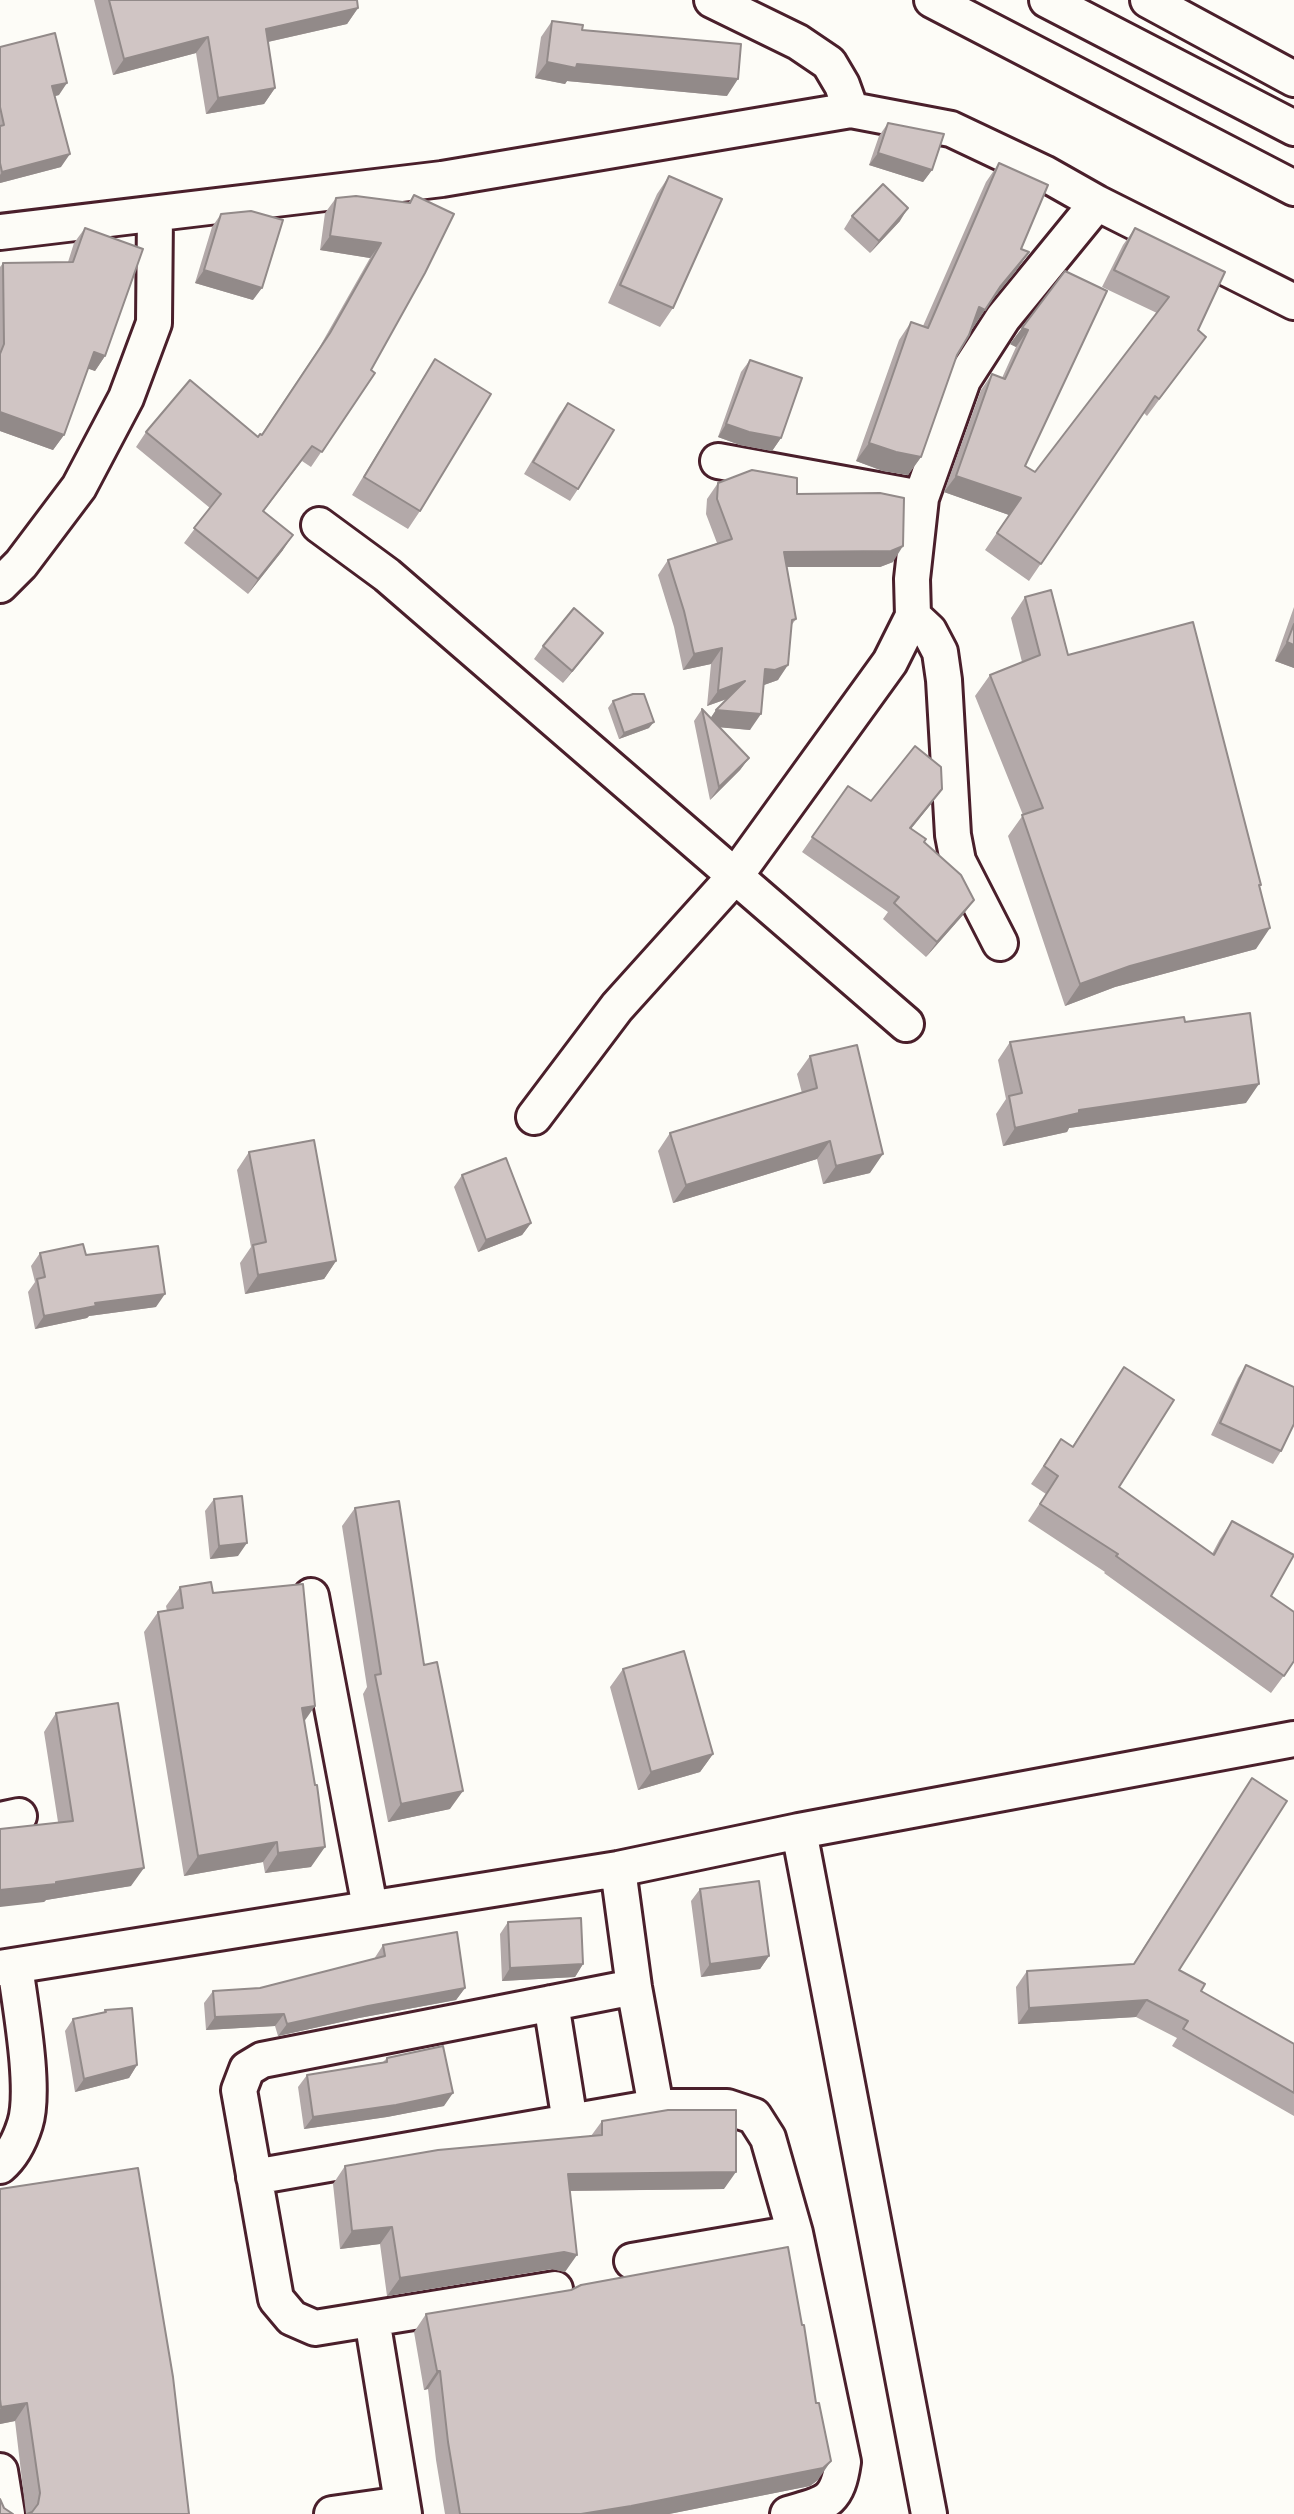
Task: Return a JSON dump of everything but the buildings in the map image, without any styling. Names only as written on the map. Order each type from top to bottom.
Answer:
[{"type":"street","points":[[712,0],[798,42],[829,63],[842,85],[851,110]]},
{"type":"street","points":[[932,0],[1294,188]]},
{"type":"street","points":[[1047,0],[1294,128]]},
{"type":"street","points":[[1148,0],[1294,79]]},
{"type":"street","points":[[0,232],[442,179],[851,110],[951,129],[1044,173],[1294,302]]},
{"type":"street","points":[[534,1117],[617,1007],[736,875],[890,662],[913,616],[912,579],[921,498],[963,380],[1003,318],[1097,203]]},
{"type":"street","points":[[0,585],[21,564],[79,487],[126,398],[154,323],[155,214]]},
{"type":"street","points":[[718,461],[921,498]]},
{"type":"street","points":[[319,525],[399,585],[906,1024]]},
{"type":"street","points":[[913,616],[929,631],[940,652],[953,835],[958,861],[1000,943]]},
{"type":"street","points":[[311,1596],[370,1907]]},
{"type":"street","points":[[0,2166],[11,2156],[26,2121],[29,2083],[8,1967],[618,1869],[799,1831],[1294,1739]]},
{"type":"street","points":[[799,1831],[929,2514]]},
{"type":"street","points":[[618,1869],[634,1987],[656,2107]]},
{"type":"street","points":[[555,2289],[315,2328],[292,2318],[276,2299],[239,2090],[247,2069],[262,2060],[634,1987]]},
{"type":"street","points":[[551,2003],[570,2122]]},
{"type":"street","points":[[254,2177],[656,2107],[727,2107],[754,2116],[768,2138],[795,2233],[843,2462],[839,2486],[824,2504],[788,2514]]},
{"type":"street","points":[[632,2261],[795,2233]]},
{"type":"street","points":[[332,2514],[403,2509],[372,2319]]},
{"type":"street","points":[[0,2471],[7,2514]]}]
